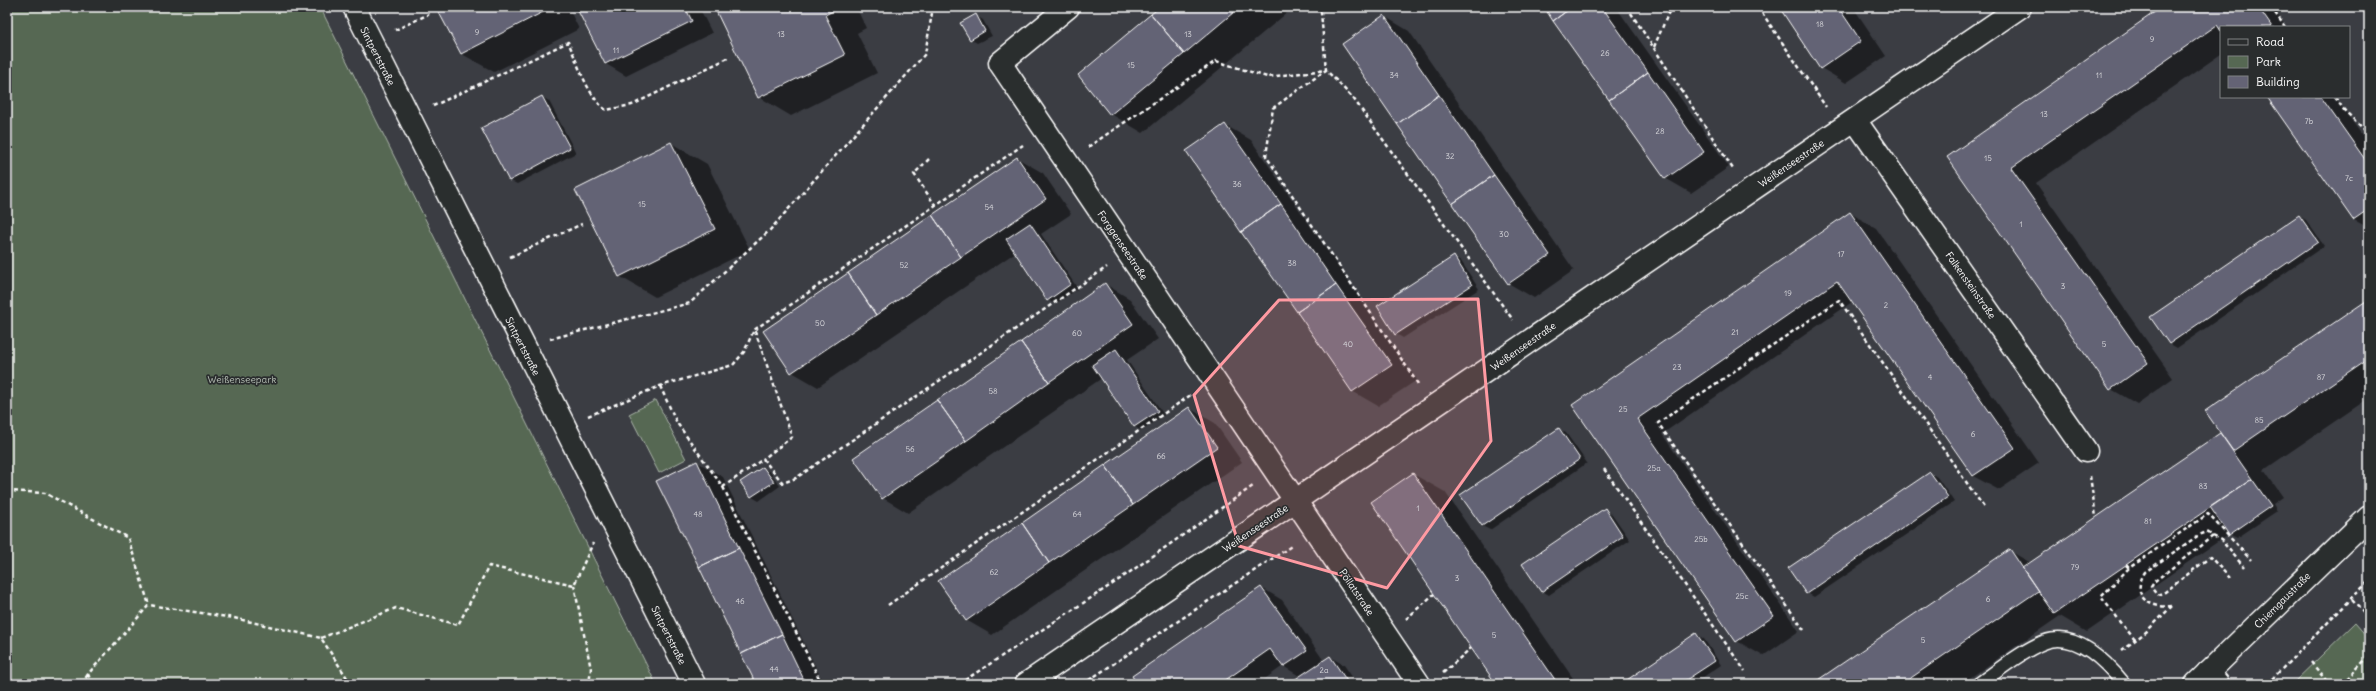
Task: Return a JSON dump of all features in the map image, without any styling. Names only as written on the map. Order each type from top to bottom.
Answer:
[{"type":"street","name":"Sintpertstraße","points":[[354,7],[484,269],[694,684]]},
{"type":"street","name":"Forggenseestraße","points":[[1068,7],[1000,63],[1295,501]]},
{"type":"street","name":"Weißenseestraße","points":[[1026,684],[2020,7]]},
{"type":"street","name":"Falkensteinstraße","points":[[1848,124],[2086,451]]},
{"type":"street","name":"Pöllatstraße","points":[[1295,501],[1419,684]]},
{"type":"street","name":"Chiemgaustraße","points":[[2207,680],[2369,517]]},
{"type":"lane","points":[[1979,684],[2027,652],[2052,640],[2074,642],[2106,663],[2124,684]]},
{"type":"path","points":[[523,346],[690,303],[770,230],[925,54],[933,7]]},
{"type":"path","points":[[1325,7],[1321,12],[1326,70],[1353,98],[1529,342]]},
{"type":"path","points":[[1627,7],[1747,193]]},
{"type":"path","points":[[1654,47],[1671,7]]},
{"type":"path","points":[[1758,7],[1848,124]]},
{"type":"path","points":[[2271,7],[2284,26]]},
{"type":"path","points":[[371,42],[429,14]]},
{"type":"path","points":[[409,118],[568,42],[598,104],[606,110],[632,105],[728,58]]},
{"type":"path","points":[[1066,162],[1216,61],[1267,76],[1326,70]]},
{"type":"path","points":[[1326,70],[1273,108],[1266,156],[1433,408]]},
{"type":"path","points":[[2335,98],[2344,110],[2369,134]]},
{"type":"path","points":[[564,427],[660,386],[733,364],[744,352],[754,330],[1045,130]]},
{"type":"path","points":[[929,159],[914,174],[935,205]]},
{"type":"path","points":[[484,269],[582,224]]},
{"type":"path","points":[[763,459],[783,483],[796,478],[1128,253]]},
{"type":"path","points":[[1804,630],[1658,423],[1839,300],[1985,509]]},
{"type":"path","points":[[723,487],[792,438],[754,330]]},
{"type":"path","points":[[888,604],[1213,380]]},
{"type":"path","points":[[660,386],[677,423],[723,487],[822,684]]},
{"type":"path","points":[[2086,451],[2096,517]]},
{"type":"path","points":[[1604,469],[1745,671]]},
{"type":"path","points":[[959,684],[1120,579],[1275,471]]},
{"type":"path","points":[[7,491],[45,493],[128,538],[149,605]]},
{"type":"path","points":[[589,684],[591,669],[574,585],[607,512]]},
{"type":"path","points":[[2135,640],[2101,597],[2129,568],[2208,514],[2251,560]]},
{"type":"path","points":[[1083,684],[1315,530]]},
{"type":"path","points":[[2106,663],[2135,640],[2172,606],[2157,607],[2148,603],[2142,596],[2139,587],[2145,572],[2199,535],[2207,532],[2221,540],[2244,567]]},
{"type":"path","points":[[2213,536],[2155,581],[2152,584],[2152,590],[2157,595],[2165,592],[2210,557],[2230,578]]},
{"type":"path","points":[[2126,564],[2129,568]]},
{"type":"path","points":[[149,605],[234,618],[321,638],[396,608],[458,625],[489,566],[574,585]]},
{"type":"path","points":[[2267,684],[2352,600],[2369,581]]},
{"type":"path","points":[[1387,636],[1434,594]]},
{"type":"path","points":[[2352,600],[2369,619]]},
{"type":"path","points":[[82,684],[88,674],[149,605]]},
{"type":"path","points":[[321,638],[351,684]]},
{"type":"path","points":[[1442,674],[1471,648]]},
{"type":"path","points":[[2342,684],[2369,656]]},
{"type":"path","points":[[2311,662],[2330,684]]},
{"type":"path","points":[[88,674],[92,684]]},
{"type":"highlighted area","points":[[1478,299],[1491,441],[1387,588],[1239,546],[1194,395],[1279,300]]},
{"type":"green space","name":"Weißenseepark","points":[[7,7],[320,7],[656,684],[7,684]]},
{"type":"green space","points":[[656,400],[686,459],[659,473],[629,414]]},
{"type":"green space","points":[[2355,623],[2369,639],[2369,684],[2292,684]]},
{"type":"building","points":[[436,7],[546,7],[547,10],[461,54]]},
{"type":"building","points":[[576,7],[685,7],[692,21],[605,64]]},
{"type":"building","points":[[714,7],[833,7],[835,10],[825,15],[845,55],[758,98]]},
{"type":"building","points":[[1160,7],[1240,7],[1184,54],[1151,14]]},
{"type":"building","points":[[1544,7],[1572,7],[1553,21]]},
{"type":"building","points":[[1572,7],[1602,7],[1648,72],[1609,100],[1553,21]]},
{"type":"building","points":[[1779,7],[1838,7],[1861,41],[1820,69]]},
{"type":"building","points":[[2162,7],[2258,7],[2271,26],[2220,26],[2220,30],[2217,25],[2011,168],[2148,363],[2110,390],[1947,157]]},
{"type":"building","points":[[976,14],[985,31],[970,40],[960,23]]},
{"type":"building","points":[[1151,14],[1184,54],[1110,115],[1078,75]]},
{"type":"building","points":[[1384,15],[1439,95],[1397,124],[1342,44]]},
{"type":"building","points":[[1648,72],[1704,152],[1665,179],[1609,100]]},
{"type":"building","points":[[1439,95],[1494,175],[1452,204],[1397,124]]},
{"type":"building","points":[[542,96],[570,148],[509,181],[481,128]]},
{"type":"building","points":[[2268,98],[2322,98],[2369,165],[2369,209],[2353,220]]},
{"type":"building","points":[[1225,124],[1281,204],[1241,232],[1186,151]]},
{"type":"building","points":[[671,142],[715,229],[619,277],[575,190]]},
{"type":"building","points":[[1017,157],[1046,199],[961,257],[932,215]]},
{"type":"building","points":[[1494,175],[1550,255],[1508,284],[1452,204]]},
{"type":"building","points":[[1281,204],[1336,285],[1297,312],[1241,232]]},
{"type":"building","points":[[1850,212],[2015,448],[1973,476],[1837,281],[1637,419],[1774,616],[1736,642],[1572,405]]},
{"type":"building","points":[[932,215],[961,257],[876,315],[848,273]]},
{"type":"building","points":[[2299,215],[2318,242],[2169,344],[2150,317]]},
{"type":"building","points":[[1030,223],[1071,284],[1047,301],[1006,239]]},
{"type":"building","points":[[1454,256],[1472,285],[1395,335],[1377,306]]},
{"type":"building","points":[[848,273],[876,315],[791,373],[763,331]]},
{"type":"building","points":[[1105,283],[1133,324],[1049,382],[1021,342]]},
{"type":"building","points":[[1336,285],[1392,365],[1352,392],[1297,312]]},
{"type":"building","points":[[2369,299],[2369,358],[2233,451],[2205,411]]},
{"type":"building","points":[[1021,342],[1049,382],[966,441],[937,400]]},
{"type":"building","points":[[1116,349],[1158,411],[1134,427],[1092,365]]},
{"type":"building","points":[[937,400],[966,441],[882,499],[853,458]]},
{"type":"building","points":[[1189,407],[1217,447],[1133,505],[1105,465]]},
{"type":"building","points":[[1559,428],[1580,459],[1482,526],[1460,495]]},
{"type":"building","points":[[2220,433],[2252,479],[2054,614],[2022,568]]},
{"type":"building","points":[[697,461],[739,548],[699,567],[656,481]]},
{"type":"building","points":[[1105,465],[1133,505],[1049,563],[1022,523]]},
{"type":"building","points":[[763,467],[774,482],[751,497],[740,482]]},
{"type":"building","points":[[1930,472],[1948,497],[1806,594],[1788,568]]},
{"type":"building","points":[[1413,473],[1558,684],[1496,684],[1471,648],[1371,502]]},
{"type":"building","points":[[2252,479],[2271,506],[2229,535],[2210,507]]},
{"type":"building","points":[[1605,508],[1623,536],[1541,592],[1522,564]]},
{"type":"building","points":[[1022,523],[1049,563],[966,621],[938,581]]},
{"type":"building","points":[[739,548],[782,634],[741,654],[699,567]]},
{"type":"building","points":[[2010,549],[2038,591],[1902,684],[1812,684]]},
{"type":"building","points":[[1261,587],[1307,651],[1283,667],[1270,649],[1220,684],[1137,684],[1132,676]]},
{"type":"building","points":[[1696,633],[1715,661],[1680,684],[1621,684]]},
{"type":"building","points":[[782,634],[806,684],[756,684],[741,654]]},
{"type":"building","points":[[1330,656],[1349,684],[1288,684]]}]
